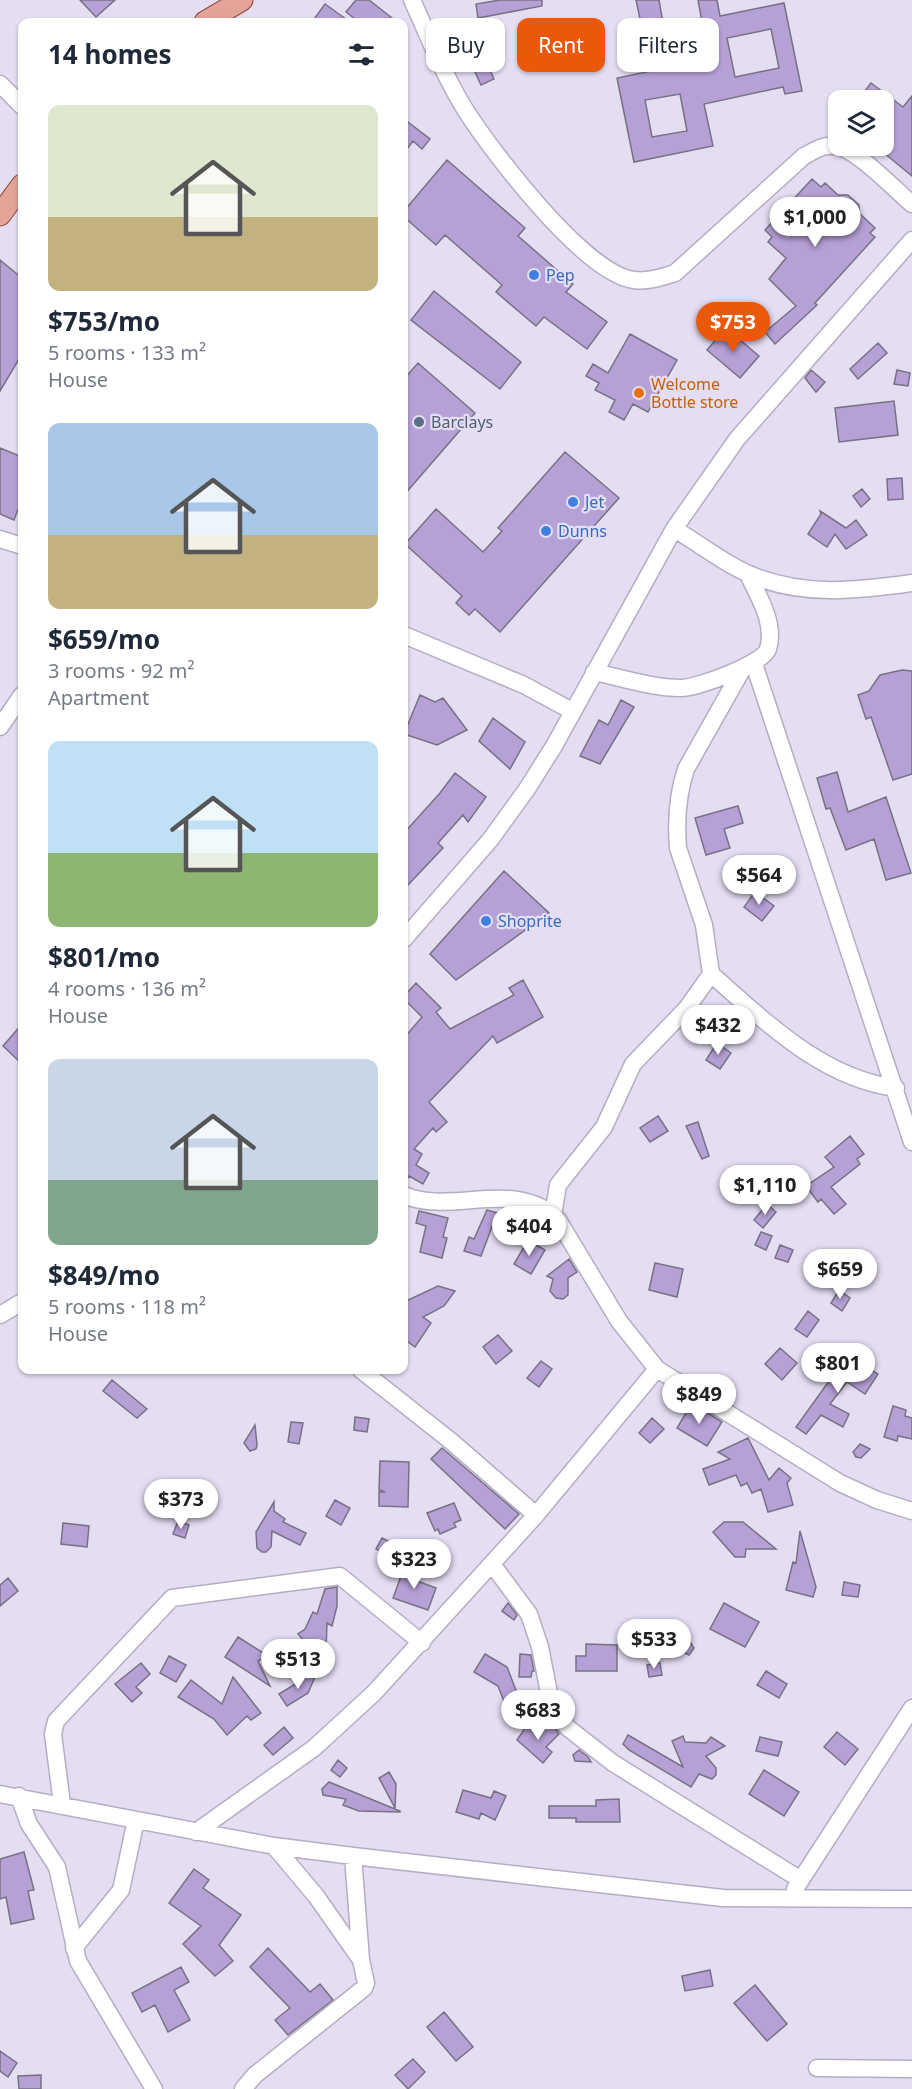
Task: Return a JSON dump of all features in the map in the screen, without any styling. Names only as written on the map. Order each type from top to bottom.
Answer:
[{"type":"main road","points":[[212,18],[242,0]]},
{"type":"main road","points":[[0,215],[18,190]]},
{"type":"street","points":[[412,0],[446,75],[465,110],[491,147],[532,197],[574,242],[594,261],[616,274],[634,280],[653,279],[675,273],[804,156],[823,146],[836,146],[849,152],[912,204]]},
{"type":"street","points":[[0,84],[18,102]]},
{"type":"street","points":[[408,934],[496,831],[533,780],[674,528],[736,439],[912,240]]},
{"type":"street","points":[[674,528],[748,574],[787,587],[830,591],[912,583]]},
{"type":"street","points":[[0,539],[18,545]]},
{"type":"street","points":[[748,574],[767,616],[768,649],[749,666],[686,769],[677,835],[682,861],[704,925],[711,974],[766,1022],[823,1063],[864,1083],[896,1089]]},
{"type":"street","points":[[408,637],[524,685],[572,711]]},
{"type":"street","points":[[594,672],[682,688],[749,666]]},
{"type":"street","points":[[749,666],[896,1089],[912,1142]]},
{"type":"street","points":[[0,727],[18,701]]},
{"type":"street","points":[[553,1215],[558,1185],[604,1128],[633,1064],[687,1008],[711,974]]},
{"type":"street","points":[[408,1196],[436,1200],[488,1198],[515,1200],[545,1209],[553,1215],[619,1321],[657,1369],[840,1483],[877,1500],[912,1511]]},
{"type":"street","points":[[0,1315],[18,1304]]},
{"type":"street","points":[[196,1833],[342,1725],[422,1643],[536,1515],[657,1369]]},
{"type":"street","points":[[367,1374],[452,1442],[536,1515]]},
{"type":"street","points":[[492,1564],[529,1614],[540,1647],[552,1708],[568,1728],[613,1763],[801,1880]]},
{"type":"street","points":[[62,1804],[53,1734],[56,1721],[172,1598],[340,1576],[422,1643]]},
{"type":"street","points":[[788,1900],[912,1708]]},
{"type":"street","points":[[0,1794],[62,1804],[196,1833],[353,1856],[723,1898],[912,1899]]},
{"type":"street","points":[[19,1796],[29,1824],[57,1868],[74,1948],[85,1974],[154,2089]]},
{"type":"street","points":[[74,1948],[121,1890],[135,1820]]},
{"type":"street","points":[[274,1846],[316,1896],[361,1960]]},
{"type":"street","points":[[243,2089],[255,2075],[310,2030],[361,1993],[366,1983],[361,1960],[353,1856]]},
{"type":"street","points":[[817,2068],[912,2071]]},
{"type":"building","points":[[80,0],[115,0],[96,17]]},
{"type":"building","points":[[356,0],[369,0],[392,18],[354,18],[346,12]]},
{"type":"building","points":[[500,0],[542,0],[542,6],[478,18],[476,4]]},
{"type":"building","points":[[636,0],[659,0],[662,18],[640,18]]},
{"type":"building","points":[[698,0],[717,0],[720,16],[784,3],[802,91],[785,94],[783,87],[704,104],[713,146],[634,162],[617,78],[646,72],[719,72],[719,18],[701,18]],"holes":[[[771,29],[779,68],[735,77],[727,38]],[[680,94],[687,131],[652,137],[645,100]]]},
{"type":"building","points":[[325,4],[344,18],[315,18]]},
{"type":"building","points":[[475,72],[491,72],[494,79],[481,85]]},
{"type":"building","points":[[871,83],[880,90],[866,90]]},
{"type":"building","points":[[912,96],[912,176],[888,156],[894,156],[894,100],[903,107]]},
{"type":"building","points":[[408,122],[430,139],[422,149],[413,141],[408,148]]},
{"type":"building","points":[[447,160],[525,228],[518,236],[573,284],[566,292],[607,322],[587,349],[544,317],[536,326],[496,292],[502,285],[445,235],[436,245],[408,220],[408,206]]},
{"type":"building","points":[[812,179],[821,187],[825,183],[838,195],[848,195],[859,205],[859,213],[875,228],[870,233],[875,237],[815,303],[817,305],[775,344],[765,332],[796,306],[769,279],[786,258],[768,242],[772,237],[765,230]]},
{"type":"building","points":[[0,260],[18,275],[18,361],[0,391]]},
{"type":"building","points":[[434,291],[521,362],[500,389],[411,320]]},
{"type":"building","points":[[726,328],[759,356],[740,378],[707,350]]},
{"type":"building","points":[[630,334],[677,360],[648,412],[633,404],[624,420],[609,412],[615,400],[595,390],[599,383],[586,376],[593,364],[608,373]]},
{"type":"building","points":[[878,343],[887,353],[858,379],[850,369]]},
{"type":"building","points":[[418,363],[475,413],[408,490],[408,374]]},
{"type":"building","points":[[811,370],[825,382],[816,392],[805,378]]},
{"type":"building","points":[[897,370],[910,373],[908,386],[894,384]]},
{"type":"building","points":[[894,401],[898,435],[839,442],[835,408]]},
{"type":"building","points":[[0,448],[18,455],[18,510],[14,520],[0,514]]},
{"type":"building","points":[[565,452],[619,498],[500,632],[475,609],[469,615],[456,603],[462,596],[408,547],[408,541],[436,509],[483,552],[502,531],[498,528]]},
{"type":"building","points":[[902,478],[903,499],[888,500],[887,479]]},
{"type":"building","points":[[862,489],[870,499],[861,507],[853,496]]},
{"type":"building","points":[[820,511],[846,528],[856,520],[867,535],[846,549],[835,534],[827,547],[808,534],[821,514]]},
{"type":"building","points":[[902,670],[912,671],[912,774],[893,780],[871,717],[866,719],[858,695],[869,691],[880,675]]},
{"type":"building","points":[[420,695],[435,702],[443,698],[467,730],[437,745],[408,735],[408,724]]},
{"type":"building","points":[[621,700],[634,707],[600,764],[580,756],[599,720],[608,725]]},
{"type":"building","points":[[493,718],[525,742],[510,769],[479,741]]},
{"type":"building","points":[[837,772],[848,812],[886,797],[911,873],[886,880],[874,839],[846,850],[830,808],[826,809],[817,778]]},
{"type":"building","points":[[455,773],[486,797],[468,822],[463,815],[438,843],[443,848],[408,885],[408,829]]},
{"type":"building","points":[[738,806],[743,823],[724,829],[730,848],[706,855],[695,818]]},
{"type":"building","points":[[504,871],[549,913],[456,980],[430,954]]},
{"type":"building","points":[[755,892],[774,906],[762,921],[744,907]]},
{"type":"building","points":[[523,980],[543,1017],[497,1043],[493,1036],[429,1102],[447,1122],[436,1132],[433,1128],[414,1149],[422,1154],[416,1165],[429,1173],[423,1184],[409,1176],[408,1178],[408,1033],[422,1017],[408,1003],[408,992],[416,983],[441,1008],[436,1012],[450,1029],[514,995],[509,988]]},
{"type":"building","points":[[18,1029],[18,1060],[3,1046]]},
{"type":"building","points":[[717,1043],[731,1053],[720,1069],[706,1060]]},
{"type":"building","points":[[658,1116],[668,1131],[650,1142],[640,1128]]},
{"type":"building","points":[[698,1122],[709,1156],[702,1159],[686,1126]]},
{"type":"building","points":[[850,1136],[864,1154],[857,1159],[860,1164],[831,1187],[846,1204],[834,1214],[821,1199],[818,1202],[806,1186],[834,1167],[825,1157]]},
{"type":"building","points":[[767,1204],[776,1212],[763,1228],[754,1220]]},
{"type":"building","points":[[487,1210],[505,1215],[500,1226],[493,1224],[481,1256],[464,1251],[469,1237],[474,1239]]},
{"type":"building","points":[[419,1211],[448,1218],[443,1237],[447,1238],[442,1258],[420,1252],[426,1226],[416,1223]]},
{"type":"building","points":[[761,1232],[772,1236],[766,1250],[755,1245]]},
{"type":"building","points":[[528,1240],[545,1250],[531,1274],[514,1264]]},
{"type":"building","points":[[780,1245],[793,1250],[788,1262],[775,1258]]},
{"type":"building","points":[[569,1259],[577,1272],[568,1278],[568,1295],[563,1299],[556,1298],[550,1291],[553,1279],[547,1276]]},
{"type":"building","points":[[655,1263],[683,1269],[677,1297],[649,1290]]},
{"type":"building","points":[[438,1286],[455,1291],[444,1306],[423,1317],[431,1323],[415,1347],[408,1342],[408,1300]]},
{"type":"building","points":[[839,1290],[850,1298],[842,1311],[831,1303]]},
{"type":"building","points":[[808,1311],[819,1320],[807,1337],[795,1329]]},
{"type":"building","points":[[498,1335],[512,1351],[496,1364],[483,1347]]},
{"type":"building","points":[[780,1348],[797,1363],[782,1380],[765,1364]]},
{"type":"building","points":[[847,1356],[878,1374],[865,1394],[847,1382],[830,1404],[849,1414],[843,1427],[821,1415],[806,1434],[796,1427]]},
{"type":"building","points":[[541,1361],[552,1369],[539,1387],[527,1378]]},
{"type":"building","points":[[112,1380],[147,1409],[137,1418],[103,1391]]},
{"type":"building","points":[[692,1403],[722,1422],[707,1446],[677,1428]]},
{"type":"building","points":[[893,1406],[906,1410],[905,1416],[912,1418],[912,1439],[898,1436],[897,1441],[884,1437]]},
{"type":"building","points":[[355,1417],[369,1419],[367,1432],[354,1430]]},
{"type":"building","points":[[652,1418],[664,1429],[650,1443],[639,1433]]},
{"type":"building","points":[[291,1422],[303,1423],[299,1444],[288,1442]]},
{"type":"building","points":[[255,1425],[257,1445],[256,1449],[250,1451],[244,1443]]},
{"type":"building","points":[[748,1438],[769,1480],[779,1468],[791,1478],[787,1483],[793,1505],[768,1512],[761,1489],[752,1493],[747,1483],[741,1486],[736,1475],[709,1485],[703,1469],[730,1459],[718,1452]]},
{"type":"building","points":[[860,1444],[870,1449],[861,1458],[856,1457],[853,1452]]},
{"type":"building","points":[[442,1448],[519,1514],[505,1529],[431,1459]]},
{"type":"building","points":[[380,1461],[409,1462],[408,1507],[379,1506],[379,1492],[385,1492],[379,1490]]},
{"type":"building","points":[[173,1490],[191,1503],[180,1518],[162,1506]]},
{"type":"building","points":[[335,1500],[350,1508],[341,1525],[326,1516]]},
{"type":"building","points":[[274,1502],[274,1511],[285,1519],[283,1522],[306,1533],[300,1545],[272,1531],[271,1547],[266,1552],[262,1552],[257,1548],[256,1532]]},
{"type":"building","points":[[454,1503],[461,1520],[454,1523],[456,1527],[440,1534],[438,1529],[435,1531],[427,1513]]},
{"type":"building","points":[[178,1521],[189,1525],[185,1538],[173,1534]]},
{"type":"building","points":[[724,1522],[743,1522],[776,1549],[746,1549],[745,1557],[735,1557],[713,1532]]},
{"type":"building","points":[[63,1523],[89,1526],[87,1547],[61,1544]]},
{"type":"building","points":[[800,1531],[816,1587],[813,1597],[786,1590],[793,1562],[796,1563]]},
{"type":"building","points":[[382,1538],[400,1547],[395,1558],[376,1549]]},
{"type":"building","points":[[404,1568],[420,1573],[417,1581],[436,1588],[428,1610],[393,1598]]},
{"type":"building","points":[[8,1578],[18,1591],[0,1606],[0,1585]]},
{"type":"building","points":[[844,1582],[860,1585],[858,1597],[842,1595]]},
{"type":"building","points":[[337,1587],[337,1606],[332,1626],[327,1623],[326,1650],[322,1654],[298,1658],[293,1650],[305,1642],[298,1634],[305,1629],[313,1612],[317,1614],[325,1589]]},
{"type":"building","points":[[508,1603],[517,1615],[514,1620],[502,1611]]},
{"type":"building","points":[[724,1603],[759,1622],[745,1647],[710,1629]]},
{"type":"building","points":[[238,1637],[268,1656],[258,1661],[270,1686],[225,1657]]},
{"type":"building","points":[[687,1637],[694,1648],[689,1655],[681,1651]]},
{"type":"building","points":[[586,1644],[617,1645],[617,1671],[576,1671],[576,1656],[586,1656]]},
{"type":"building","points":[[485,1654],[507,1667],[519,1698],[505,1704],[498,1686],[474,1672]]},
{"type":"building","points":[[520,1654],[531,1655],[534,1671],[531,1677],[519,1677]]},
{"type":"building","points":[[169,1656],[186,1665],[176,1682],[160,1673]]},
{"type":"building","points":[[141,1663],[150,1674],[136,1687],[142,1693],[132,1702],[115,1684]]},
{"type":"building","points":[[660,1663],[662,1675],[649,1677],[647,1665]]},
{"type":"building","points":[[318,1670],[308,1693],[287,1706],[279,1694]]},
{"type":"building","points":[[766,1671],[787,1684],[779,1698],[757,1685]]},
{"type":"building","points":[[233,1677],[261,1713],[251,1720],[247,1716],[227,1735],[214,1719],[178,1697],[191,1680],[222,1704]]},
{"type":"building","points":[[551,1723],[559,1734],[546,1747],[552,1752],[543,1763],[517,1740],[528,1724],[541,1733]]},
{"type":"building","points":[[284,1727],[293,1738],[273,1755],[264,1745]]},
{"type":"building","points":[[837,1732],[858,1749],[845,1765],[824,1747]]},
{"type":"building","points":[[628,1735],[683,1767],[672,1741],[683,1736],[685,1742],[706,1743],[711,1737],[725,1746],[706,1756],[716,1768],[716,1775],[712,1779],[699,1774],[691,1787],[629,1750],[623,1744]]},
{"type":"building","points":[[760,1737],[782,1742],[778,1756],[756,1751]]},
{"type":"building","points":[[579,1750],[591,1762],[575,1761],[573,1755]]},
{"type":"building","points":[[338,1760],[347,1768],[340,1777],[331,1770]]},
{"type":"building","points":[[764,1770],[799,1792],[784,1816],[749,1794]]},
{"type":"building","points":[[389,1772],[396,1784],[395,1808],[379,1778]]},
{"type":"building","points":[[329,1782],[400,1812],[359,1811],[343,1805],[346,1799],[323,1795],[322,1789]]},
{"type":"building","points":[[463,1790],[491,1798],[494,1791],[506,1796],[495,1820],[481,1813],[479,1819],[456,1812]]},
{"type":"building","points":[[619,1799],[620,1822],[576,1822],[576,1818],[549,1818],[549,1806],[596,1806],[596,1800]]},
{"type":"building","points":[[24,1852],[34,1890],[28,1891],[34,1919],[11,1924],[6,1897],[0,1899],[0,1859]]},
{"type":"building","points":[[194,1869],[209,1880],[203,1888],[241,1915],[219,1945],[233,1961],[215,1976],[183,1944],[201,1926],[169,1903]]},
{"type":"building","points":[[268,1948],[310,1992],[320,1984],[333,2000],[288,2035],[275,2020],[290,2008],[250,1967]]},
{"type":"building","points":[[181,1967],[189,1982],[174,1990],[190,2020],[168,2032],[155,2005],[142,2012],[132,1993]]},
{"type":"building","points":[[710,1970],[713,1986],[685,1991],[682,1976]]},
{"type":"building","points":[[755,1985],[787,2024],[767,2041],[734,2003]]},
{"type":"building","points":[[444,2012],[473,2047],[456,2061],[427,2027]]},
{"type":"building","points":[[0,2051],[17,2063],[8,2077],[0,2071]]},
{"type":"building","points":[[413,2059],[425,2072],[408,2089],[395,2075]]},
{"type":"building","points":[[41,2075],[41,2089],[19,2089],[18,2076]]},
{"type":"place","name":"Pep","points":[[534,275]]},
{"type":"place","name":"Welcome Bottle store","points":[[639,393]]},
{"type":"place","name":"Barclays","points":[[419,422]]},
{"type":"place","name":"Jet","points":[[573,502]]},
{"type":"place","name":"Dunns","points":[[546,531]]},
{"type":"place","name":"Shoprite","points":[[486,921]]}]
